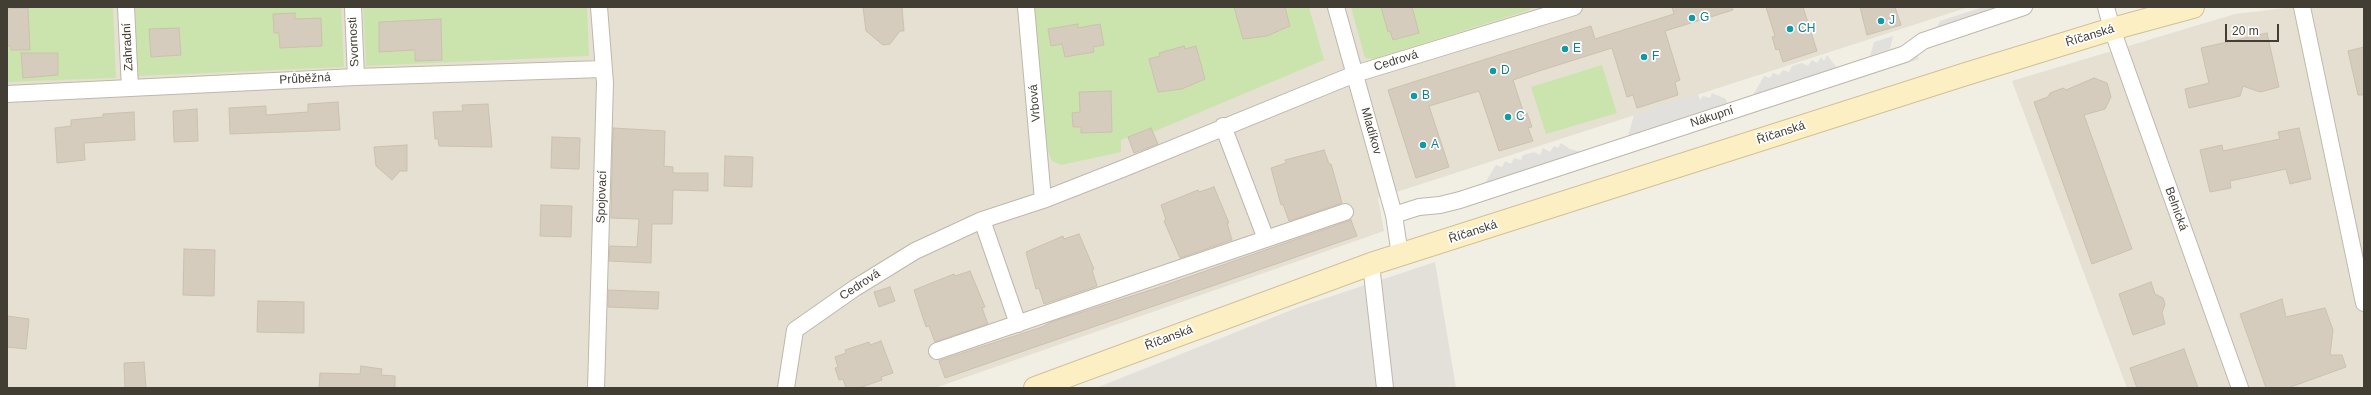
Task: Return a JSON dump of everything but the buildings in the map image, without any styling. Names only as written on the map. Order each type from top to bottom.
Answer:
[{"type":"main road","name":"Říčanská","points":[[1035,388],[1371,264],[2112,29],[2193,7]]},
{"type":"street","name":"Zahradní","points":[[126,7],[130,88]]},
{"type":"street","name":"Svornosti","points":[[353,7],[356,77]]},
{"type":"street","name":"Spojovací","points":[[596,388],[605,83],[599,7]]},
{"type":"street","name":"Vrbová","points":[[1026,7],[1043,200]]},
{"type":"street","name":"Mladíkov","points":[[1336,7],[1394,215],[1400,255]]},
{"type":"street","name":"Cedrová","points":[[786,388],[795,330],[855,288],[915,251],[982,220],[1043,200],[1223,126],[1355,74],[1557,10],[1574,7]]},
{"type":"street","name":"Nákupní","points":[[1394,215],[1419,207],[1460,200],[1905,54],[1923,40],[2024,7]]},
{"type":"street","name":"Belnická","points":[[2106,7],[2112,29],[2240,388]]},
{"type":"street","points":[[2302,7],[2364,303]]},
{"type":"street","name":"Průběžná","points":[[7,94],[356,77],[603,69]]},
{"type":"street","points":[[1223,126],[1266,239]]},
{"type":"street","points":[[937,351],[1345,212]]},
{"type":"street","points":[[982,220],[1018,324]]},
{"type":"street","points":[[1371,264],[1385,388]]},
{"type":"shaded area","points":[[7,7],[1969,7],[1378,198],[1384,231],[935,388],[7,388]]},
{"type":"shaded area","points":[[1983,7],[2007,7],[1936,30],[1940,21]]},
{"type":"shaded area","points":[[2294,7],[2364,7],[2364,388],[2127,388],[2012,81],[2235,14]]},
{"type":"shaded area","points":[[1893,36],[1890,49],[1870,56],[1874,42]]},
{"type":"shaded area","points":[[1827,55],[1837,68],[1753,95],[1764,76],[1770,78],[1773,73],[1779,75],[1783,70],[1789,72],[1792,66],[1802,63],[1808,66],[1812,60],[1817,63],[1821,57],[1824,61]]},
{"type":"shaded area","points":[[1917,55],[1919,59],[1464,208],[1463,204]]},
{"type":"shaded area","points":[[1712,93],[1726,99],[1727,103],[1628,136],[1634,115],[1698,94],[1700,100],[1703,96],[1710,98]]},
{"type":"shaded area","points":[[1561,143],[1570,149],[1581,152],[1485,183],[1496,165],[1502,167],[1505,161],[1511,164],[1514,158],[1521,160],[1523,155],[1534,152],[1540,155],[1543,148],[1550,152],[1554,146],[1558,148]]},
{"type":"shaded area","points":[[1435,262],[1456,388],[1096,388],[1299,307]]},
{"type":"green space","points":[[7,7],[113,7],[116,78],[7,82]]},
{"type":"green space","points":[[135,7],[341,7],[344,67],[138,76]]},
{"type":"green space","points":[[363,7],[587,7],[589,56],[366,66]]},
{"type":"green space","points":[[1034,7],[1309,7],[1324,60],[1153,132],[1151,128],[1121,140],[1121,152],[1061,165],[1052,161],[1047,149]]},
{"type":"green space","points":[[1351,7],[1533,7],[1529,10],[1374,59],[1365,58]]},
{"type":"green space","points":[[1602,65],[1617,113],[1546,134],[1531,87]]},
{"type":"place","name":"G","points":[[1692,18]]},
{"type":"place","name":"J","points":[[1881,21]]},
{"type":"place","name":"CH","points":[[1790,29]]},
{"type":"place","name":"E","points":[[1565,49]]},
{"type":"place","name":"F","points":[[1644,57]]},
{"type":"place","name":"D","points":[[1493,71]]},
{"type":"place","name":"B","points":[[1414,96]]},
{"type":"place","name":"C","points":[[1508,117]]},
{"type":"place","name":"A","points":[[1423,145]]}]
